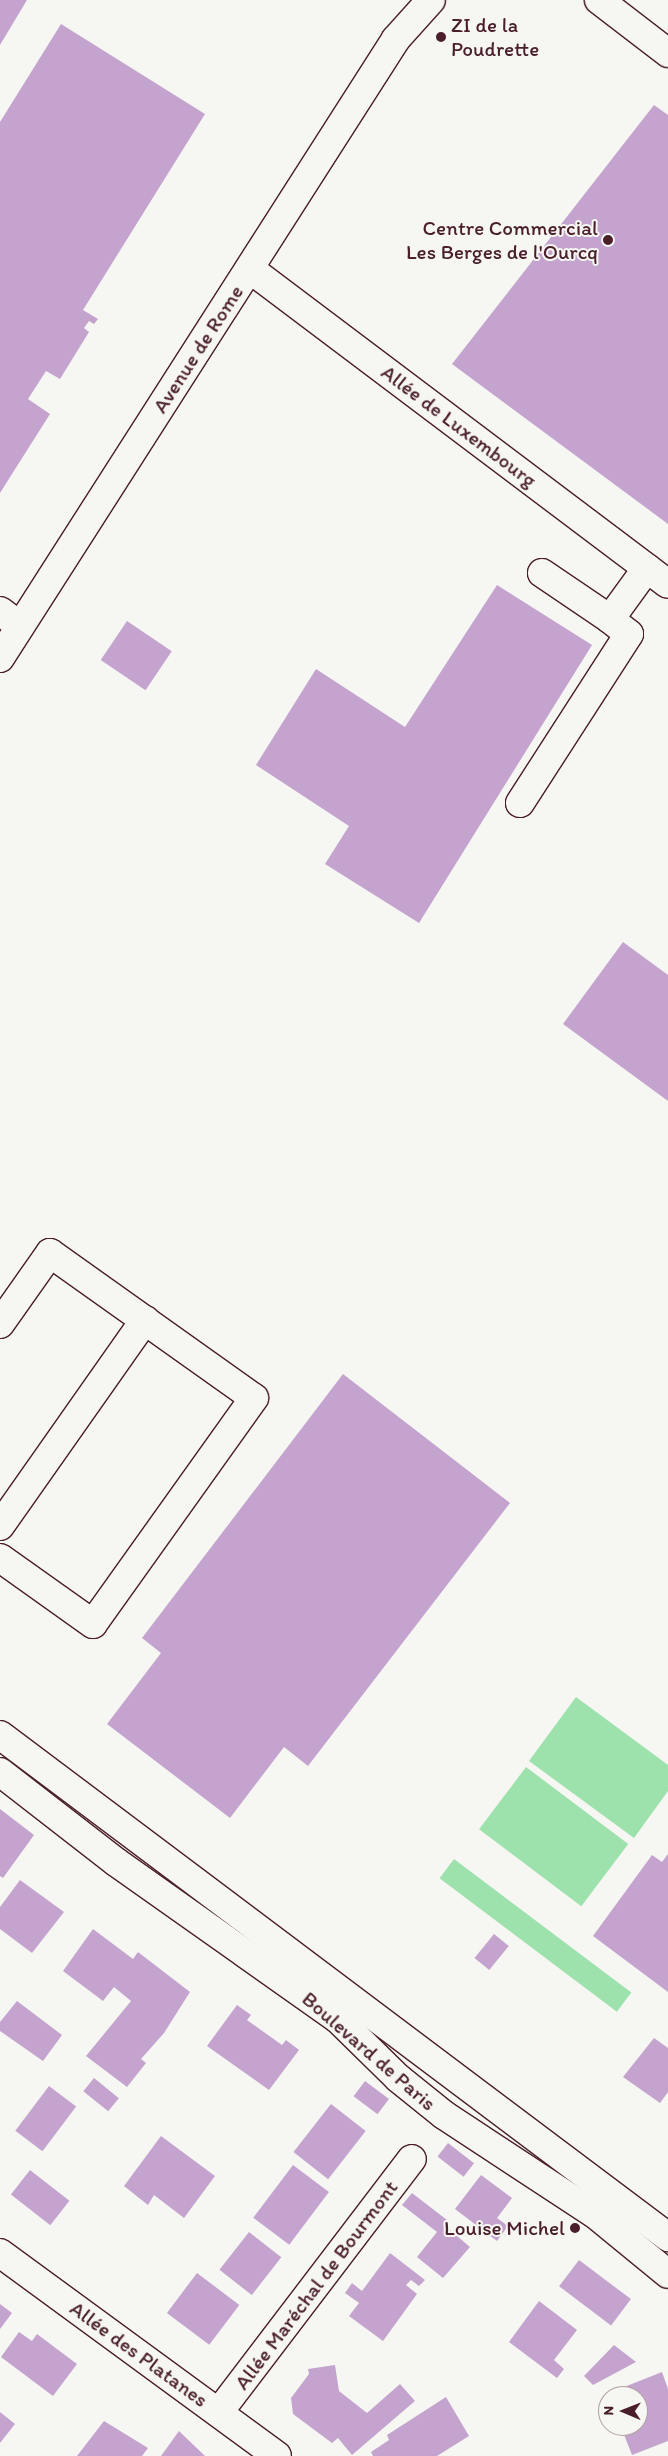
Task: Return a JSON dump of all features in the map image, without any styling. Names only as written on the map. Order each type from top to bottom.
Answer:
[{"type":"street","name":"Avenue de Rome","points":[[396,39],[412,0]]},
{"type":"street","name":"Avenue de Rome","points":[[0,658],[10,618],[250,269],[396,39],[431,0]]},
{"type":"street","points":[[599,0],[668,52]]},
{"type":"street","name":"Allée de Luxembourg","points":[[250,269],[668,584]]},
{"type":"street","points":[[610,619],[647,568]]},
{"type":"street","points":[[520,803],[629,634],[542,573]]},
{"type":"street","points":[[0,1324],[50,1252],[254,1398],[93,1624],[2,1564]]},
{"type":"street","points":[[0,1526],[145,1320]]},
{"type":"street","name":"Boulevard de Paris","points":[[0,1735],[668,2237]]},
{"type":"street","name":"Boulevard de Paris","points":[[0,1772],[116,1862],[338,2019],[398,2078],[444,2115],[594,2214],[668,2274]]},
{"type":"street","name":"Allée Maréchal de Bourmont","points":[[219,2412],[412,2159]]},
{"type":"street","name":"Allée des Platanes","points":[[0,2253],[277,2456]]},
{"type":"green space","points":[[576,1697],[668,1765],[668,1791],[634,1838],[529,1761]]},
{"type":"green space","points":[[526,1767],[628,1844],[581,1906],[479,1829]]},
{"type":"green space","points":[[454,1859],[631,1993],[617,2012],[440,1878]]},
{"type":"building","points":[[0,0],[27,0],[0,45]]},
{"type":"building","points":[[61,24],[205,114],[83,310],[98,319],[94,324],[89,321],[84,328],[89,332],[60,379],[46,371],[28,399],[50,414],[0,493],[0,122]]},
{"type":"building","name":"Centre Commercial Les Berges de l'Ourcq","points":[[654,105],[668,115],[668,524],[452,364]]},
{"type":"building","points":[[497,585],[592,645],[419,923],[325,864],[349,826],[256,765],[316,669],[405,727]]},
{"type":"building","points":[[127,621],[172,651],[145,690],[101,660]]},
{"type":"building","points":[[623,942],[668,975],[668,1101],[563,1024]]},
{"type":"building","points":[[343,1374],[510,1503],[308,1766],[284,1747],[230,1818],[107,1724],[161,1653],[142,1638]]},
{"type":"building","points":[[0,1809],[34,1835],[3,1878],[0,1876]]},
{"type":"building","points":[[668,1854],[668,1992],[593,1936],[652,1855],[662,1862]]},
{"type":"building","points":[[20,1880],[64,1912],[32,1953],[0,1929],[0,1907]]},
{"type":"building","points":[[93,1929],[133,1959],[138,1952],[190,1992],[164,2033],[141,2059],[146,2063],[127,2087],[86,2056],[131,2001],[114,1987],[103,2001],[63,1971]]},
{"type":"building","points":[[494,1934],[509,1946],[489,1970],[474,1958]]},
{"type":"building","points":[[17,2001],[62,2035],[43,2061],[0,2031],[0,2022]]},
{"type":"building","points":[[237,2005],[251,2015],[247,2020],[282,2045],[286,2040],[299,2050],[269,2090],[207,2046]]},
{"type":"building","points":[[654,2038],[668,2048],[668,2092],[660,2103],[623,2077]]},
{"type":"building","points":[[94,2078],[119,2098],[108,2111],[83,2091]]},
{"type":"building","points":[[365,2081],[389,2099],[378,2114],[354,2096]]},
{"type":"building","points":[[49,2086],[76,2106],[42,2151],[15,2131]]},
{"type":"building","points":[[331,2104],[366,2131],[328,2179],[293,2152]]},
{"type":"building","points":[[161,2136],[215,2176],[184,2218],[154,2195],[148,2205],[124,2186]]},
{"type":"building","points":[[448,2143],[474,2163],[464,2177],[438,2156]]},
{"type":"building","points":[[293,2165],[329,2192],[289,2245],[253,2218]]},
{"type":"building","points":[[30,2170],[69,2201],[50,2225],[11,2194]]},
{"type":"building","points":[[481,2175],[512,2198],[497,2218],[508,2226],[497,2241],[455,2209]]},
{"type":"building","points":[[412,2193],[447,2220],[443,2224],[470,2247],[443,2278],[417,2257],[437,2232],[402,2205]]},
{"type":"building","points":[[249,2232],[281,2257],[252,2295],[219,2270]]},
{"type":"building","points":[[390,2253],[425,2280],[419,2286],[411,2280],[406,2285],[417,2294],[383,2341],[349,2316],[359,2303],[345,2293],[352,2283],[362,2291]]},
{"type":"building","points":[[579,2260],[631,2299],[611,2325],[559,2286]]},
{"type":"building","points":[[197,2273],[239,2305],[209,2345],[167,2313]]},
{"type":"building","points":[[539,2301],[577,2330],[554,2360],[564,2369],[557,2378],[509,2342]]},
{"type":"building","points":[[0,2304],[12,2313],[0,2329]]},
{"type":"building","points":[[19,2332],[32,2341],[37,2334],[77,2364],[53,2396],[1,2357]]},
{"type":"building","points":[[614,2345],[636,2362],[593,2385],[584,2376]]},
{"type":"building","points":[[335,2365],[339,2391],[367,2413],[400,2384],[415,2401],[352,2455],[338,2438],[332,2443],[293,2414],[291,2398],[309,2374],[308,2369]]},
{"type":"building","points":[[662,2372],[668,2389],[668,2441],[632,2455],[625,2436],[648,2436],[648,2386],[627,2386]]},
{"type":"building","points":[[446,2397],[469,2436],[437,2456],[373,2456],[371,2452],[389,2440],[387,2435]]},
{"type":"building","points":[[0,2412],[15,2424],[0,2443]]},
{"type":"building","points":[[104,2421],[148,2448],[142,2456],[77,2456]]},
{"type":"building","points":[[179,2431],[205,2456],[161,2456]]},
{"type":"place","name":"ZI de la Poudrette","points":[[441,37]]},
{"type":"place","name":"Centre Commercial Les Berges de l'Ourcq","points":[[608,240]]},
{"type":"place","name":"Louise Michel","points":[[575,2228]]}]
